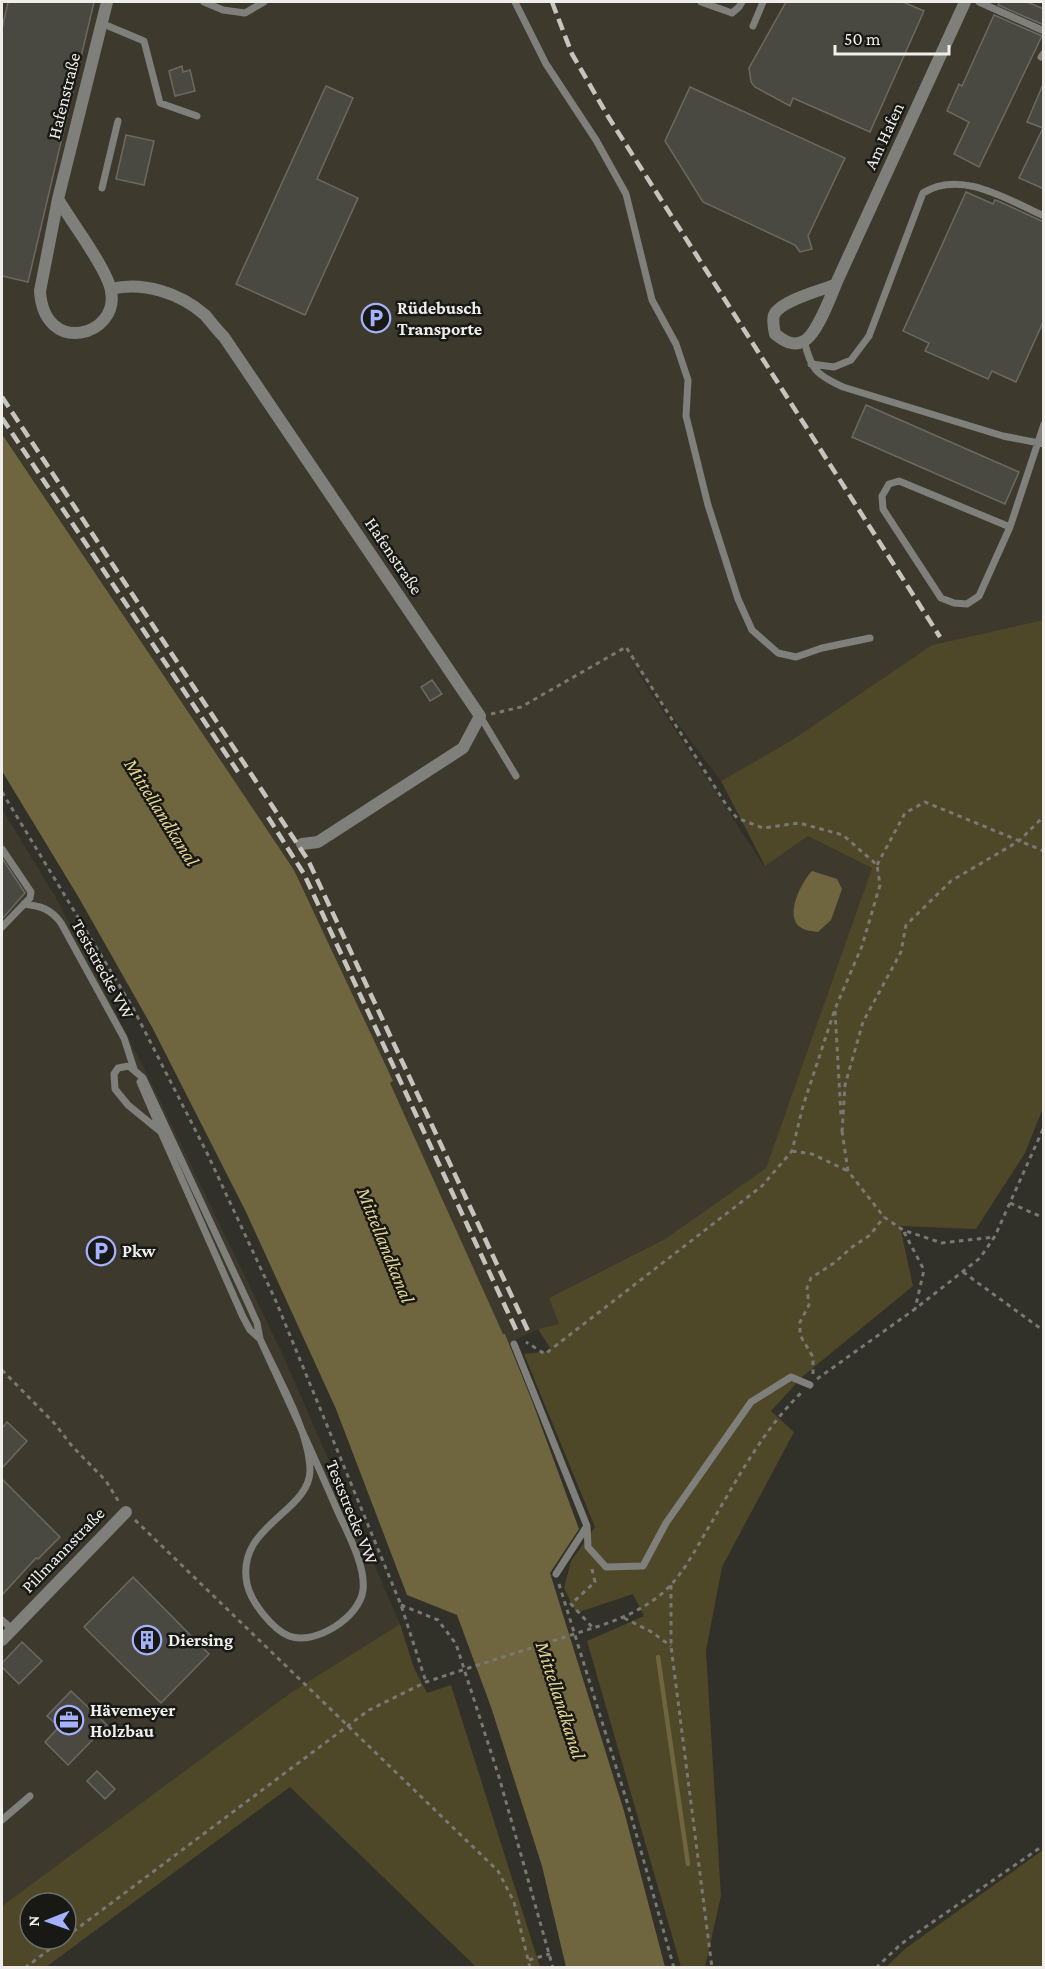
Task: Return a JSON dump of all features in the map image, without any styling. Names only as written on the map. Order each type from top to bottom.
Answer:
[{"type":"street","name":"Hafenstraße","points":[[107,2],[57,199],[40,291],[41,307],[48,321],[58,330],[82,333],[94,328],[106,318],[111,308],[111,289],[138,285],[171,295],[203,314],[224,337],[480,716]]},
{"type":"street","name":"Am Hafen","points":[[804,341],[812,334],[965,2]]},
{"type":"street","points":[[57,199],[103,272],[111,289]]},
{"type":"street","points":[[804,341],[789,343],[775,334],[774,315],[780,306],[835,285]]},
{"type":"street","points":[[302,844],[318,842],[463,748],[480,716]]},
{"type":"street","name":"Pillmannstraße","points":[[2,1640],[126,1512]]},
{"type":"lane","points":[[204,2],[223,10],[245,13],[264,2]]},
{"type":"lane","points":[[515,2],[546,64],[596,140],[626,194],[652,300],[676,344],[688,380],[686,416],[708,505],[738,599],[752,630],[778,653],[796,657],[822,648],[870,638]]},
{"type":"lane","points":[[701,2],[732,13],[742,2]]},
{"type":"lane","points":[[753,26],[763,2]]},
{"type":"lane","points":[[979,2],[1044,31]]},
{"type":"lane","points":[[101,23],[144,40],[160,103],[197,116]]},
{"type":"lane","points":[[102,188],[118,121]]},
{"type":"lane","points":[[811,364],[834,367],[851,360],[869,336],[923,193],[942,184],[966,185],[993,193],[1044,216]]},
{"type":"lane","points":[[804,341],[811,364],[823,378],[843,387],[1003,436],[1041,443]]},
{"type":"lane","points":[[1010,527],[899,481],[889,484],[882,496],[883,509],[941,598],[954,603],[966,604],[979,596],[1010,527],[1041,443],[1044,424]]},
{"type":"lane","points":[[480,716],[516,776]]},
{"type":"lane","points":[[2,849],[31,892],[30,898],[2,927]]},
{"type":"lane","name":"Teststrecke VW","points":[[24,904],[40,905],[54,913],[124,1038],[134,1069],[243,1317],[250,1330],[260,1339],[288,1401],[303,1432],[310,1472],[307,1485],[256,1540],[247,1564],[247,1586],[257,1608],[280,1630],[290,1636],[305,1637],[332,1629],[346,1619],[357,1606],[363,1592],[362,1569],[319,1468],[309,1447],[290,1404],[260,1339],[257,1323],[143,1078],[134,1069],[129,1066],[123,1065],[118,1068],[114,1074],[115,1089],[128,1105],[161,1132]]},
{"type":"lane","points":[[514,1344],[587,1526],[588,1547],[606,1567],[643,1566],[666,1522],[751,1402],[791,1377],[811,1383]]},
{"type":"lane","points":[[556,1574],[587,1526]]},
{"type":"lane","points":[[2,1620],[12,1629]]},
{"type":"lane","points":[[2,1820],[30,1796]]},
{"type":"path","points":[[480,716],[521,706],[626,647],[727,806],[737,818],[763,828],[799,823],[843,836],[877,865]]},
{"type":"path","points":[[2,792],[133,1008],[207,1153],[275,1299],[401,1605],[426,1682]]},
{"type":"path","points":[[521,1340],[545,1354],[762,1186],[792,1151],[803,1106],[835,1009],[862,946],[880,885],[877,865],[905,813],[925,802],[1044,851]]},
{"type":"path","points":[[842,1132],[844,1085],[863,1022],[901,952],[906,925],[951,881],[1019,841],[1044,816]]},
{"type":"path","points":[[835,1009],[842,1132],[848,1171]]},
{"type":"path","points":[[78,1928],[369,1710],[426,1682],[624,1618],[657,1598],[671,1585],[687,1563],[762,1438],[783,1411],[811,1383],[915,1309],[980,1258],[995,1236],[1044,1127]]},
{"type":"path","points":[[792,1151],[812,1154],[848,1171],[884,1217],[903,1230],[942,1243],[995,1236]]},
{"type":"path","points":[[1010,1203],[1044,1218]]},
{"type":"path","points":[[811,1383],[813,1357],[800,1335],[800,1322],[809,1305],[807,1288],[811,1278],[870,1235],[884,1217]]},
{"type":"path","points":[[903,1230],[924,1270],[915,1309]]},
{"type":"path","points":[[963,1272],[1044,1330]]},
{"type":"path","points":[[2,1370],[106,1481],[126,1512],[498,1871],[513,1902],[531,1968]]},
{"type":"path","points":[[556,1574],[628,1805],[674,1968]]},
{"type":"path","points":[[593,1628],[571,1604],[595,1582]]},
{"type":"path","points":[[671,1585],[670,1646],[712,1968]]},
{"type":"path","points":[[401,1605],[438,1620],[456,1644],[499,1777],[553,1968]]},
{"type":"path","points":[[624,1618],[650,1631],[670,1646]]},
{"type":"path","points":[[876,1968],[901,1944],[1044,1845]]},
{"type":"path","points":[[25,1968],[47,1951]]},
{"type":"path","points":[[529,1960],[550,1954]]},
{"type":"shaded area","points":[[2,2],[1043,2],[1043,620],[932,645],[792,740],[721,781],[627,656],[764,866],[808,836],[872,868],[766,1168],[665,1239],[549,1298],[560,1325],[538,1329],[509,1343],[505,1334],[503,1335],[390,1083],[392,1081],[294,870],[2,433]]},
{"type":"shaded area","points":[[1043,620],[1043,1108],[1025,1153],[976,1229],[900,1226],[913,1286],[802,1377],[771,1411],[794,1432],[722,1567],[706,1651],[721,1896],[705,1967],[681,1967],[587,1641],[644,1616],[633,1594],[576,1613],[564,1588],[571,1561],[595,1527],[524,1354],[552,1351],[538,1329],[559,1324],[549,1298],[665,1239],[766,1168],[872,868],[808,836],[765,866],[721,781],[792,740],[932,645]]},
{"type":"shaded area","points":[[2,809],[55,896],[146,1072],[282,1353],[400,1624],[293,1691],[22,1891],[18,1891],[18,1894],[2,1906]]},
{"type":"shaded area","points":[[400,1624],[414,1668],[427,1693],[451,1685],[540,1967],[476,1967],[290,1787],[78,1943],[78,1891],[22,1891],[293,1691]]},
{"type":"shaded area","points":[[1043,1850],[1043,1967],[886,1967],[906,1948]]},
{"type":"shaded area","points":[[18,1894],[18,1951],[68,1951],[46,1967],[2,1967],[2,1906]]},
{"type":"water","name":"Mittellandkanal","points":[[2,434],[294,870],[393,1081],[390,1083],[503,1334],[505,1334],[579,1529],[550,1573],[624,1811],[665,1967],[566,1967],[542,1866],[491,1707],[457,1615],[407,1595],[336,1409],[246,1212],[152,1027],[79,898],[2,771]]},
{"type":"water","points":[[812,871],[837,879],[842,889],[831,920],[818,932],[800,927],[794,915],[796,899]]},
{"type":"building","points":[[8,2],[94,2],[28,282],[2,276],[2,29]]},
{"type":"building","points":[[786,2],[903,2],[924,11],[870,132],[793,98],[790,106],[755,87],[751,82],[749,68]]},
{"type":"building","points":[[1000,2],[1027,2],[1044,9],[1044,25],[998,5]]},
{"type":"building","points":[[994,15],[1042,36],[979,167],[954,154],[969,122],[947,111],[959,84],[962,86]]},
{"type":"building","points":[[182,66],[183,72],[190,70],[195,91],[175,96],[169,71]]},
{"type":"building","points":[[1044,82],[1044,189],[1019,178],[1043,128],[1027,122]]},
{"type":"building","points":[[326,86],[353,98],[317,179],[358,198],[305,315],[236,284]]},
{"type":"building","points":[[690,87],[845,158],[808,236],[812,249],[800,252],[795,245],[703,202],[665,141]]},
{"type":"building","points":[[126,135],[154,141],[144,185],[116,179]]},
{"type":"building","points":[[966,192],[993,204],[995,200],[998,201],[1044,222],[1044,320],[1016,382],[992,371],[988,379],[925,351],[929,343],[903,331]]},
{"type":"building","points":[[866,405],[1019,472],[1005,504],[852,437]]},
{"type":"building","points":[[432,680],[442,694],[430,701],[421,687]]},
{"type":"building","points":[[2,858],[25,893],[2,919]]},
{"type":"building","points":[[7,1422],[27,1441],[2,1468],[2,1428]]},
{"type":"building","points":[[2,1479],[60,1537],[38,1559],[36,1558],[2,1595]]},
{"type":"building","name":"Diersing","points":[[133,1577],[209,1654],[161,1703],[84,1627]]},
{"type":"building","points":[[22,1642],[42,1661],[19,1684],[2,1667],[2,1663]]},
{"type":"building","points":[[71,1691],[107,1725],[68,1765],[45,1742],[59,1727],[47,1716]]},
{"type":"building","points":[[97,1771],[115,1789],[105,1799],[87,1781]]},
{"type":"waterway","points":[[658,1657],[688,1864]]},
{"type":"railway","points":[[552,2],[572,54],[609,118],[940,637]]},
{"type":"railway","points":[[2,397],[308,860],[529,1333]]},
{"type":"railway","points":[[2,418],[238,772]]},
{"type":"railway","points":[[268,817],[304,874],[518,1334]]},
{"type":"place","name":"Rüdebusch Transporte","points":[[376,318]]},
{"type":"place","name":"Pkw","points":[[101,1251]]},
{"type":"place","name":"Diersing","points":[[147,1640]]},
{"type":"place","name":"Hävemeyer Holzbau","points":[[69,1720]]}]
